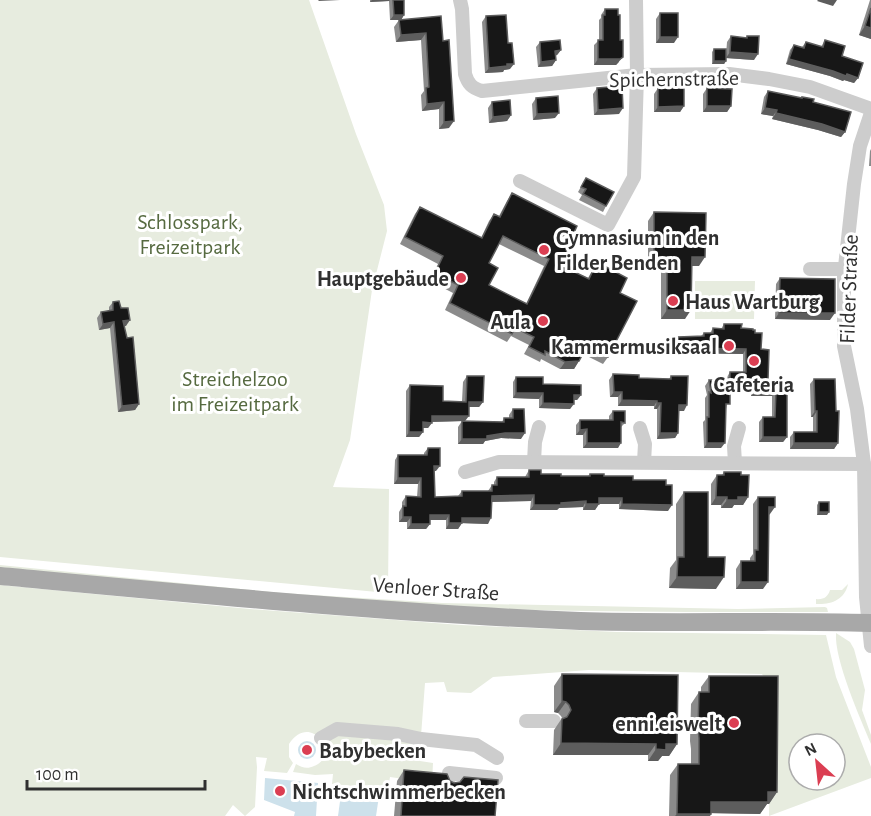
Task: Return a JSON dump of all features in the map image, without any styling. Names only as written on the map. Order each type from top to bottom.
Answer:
[{"type":"main road","name":"Venloer Straße","points":[[0,576],[251,600],[460,615],[582,621],[870,623]]},
{"type":"street","name":"Spichernstraße","points":[[460,0],[465,74],[473,89],[482,91],[637,75],[729,74],[810,87],[871,111]]},
{"type":"street","points":[[520,181],[608,225],[634,177],[637,75],[636,0]]},
{"type":"street","name":"Filder Straße","points":[[871,111],[860,146],[854,184],[845,269],[844,346],[857,409],[864,464],[866,585],[871,646]]},
{"type":"street","points":[[810,269],[845,269]]},
{"type":"street","points":[[534,462],[535,442],[539,427]]},
{"type":"street","points":[[640,428],[645,444],[644,462]]},
{"type":"street","points":[[735,463],[734,446],[739,428]]},
{"type":"street","points":[[465,472],[499,462],[864,464]]},
{"type":"street","points":[[526,721],[554,721]]},
{"type":"street","points":[[321,738],[337,729],[398,734],[476,745],[497,758]]},
{"type":"street","points":[[448,785],[449,773],[496,777]]},
{"type":"green space","name":"Schlosspark, Freizeitpark","points":[[0,0],[309,0],[356,134],[384,205],[387,231],[372,290],[350,440],[333,487],[389,489],[388,593],[0,557]]},
{"type":"green space","points":[[695,281],[755,281],[754,319],[695,319]]},
{"type":"green space","points":[[0,565],[282,593],[442,603],[738,609],[825,607],[828,612],[556,610],[393,604],[0,569]]},
{"type":"green space","points":[[848,584],[840,598],[826,604],[816,604],[816,599],[825,598],[830,590],[842,590]]},
{"type":"green space","points":[[0,585],[250,609],[461,625],[617,632],[826,635],[836,677],[871,767],[871,778],[847,787],[847,732],[787,732],[787,792],[833,792],[769,816],[771,688],[762,674],[589,670],[493,677],[471,693],[447,692],[444,682],[425,683],[421,736],[400,737],[420,746],[420,761],[433,763],[432,783],[390,777],[388,789],[332,784],[333,774],[315,775],[293,772],[296,764],[305,768],[314,766],[322,761],[325,753],[320,738],[306,732],[297,735],[289,744],[289,757],[293,763],[287,773],[264,771],[267,758],[256,757],[255,807],[245,816],[233,805],[225,816],[0,816]]},
{"type":"green space","points":[[836,633],[850,642],[854,649],[865,690],[862,710],[871,735],[871,744],[843,673],[836,644]]},
{"type":"water","name":"Babybecken","points":[[307,741],[313,744],[316,750],[313,756],[307,759],[301,756],[298,750],[301,744]]},
{"type":"water","points":[[265,778],[318,783],[316,816],[294,816],[295,812],[264,800]]},
{"type":"water","points":[[341,794],[379,796],[376,816],[338,816]]},
{"type":"building","points":[[393,0],[404,0],[404,15],[394,15]]},
{"type":"building","points":[[871,8],[871,28],[865,26]]},
{"type":"building","points":[[605,9],[618,9],[618,15],[620,15],[623,57],[620,59],[598,59],[598,40],[603,40]]},
{"type":"building","points":[[660,13],[678,13],[678,37],[660,37]]},
{"type":"building","points":[[506,15],[508,43],[512,43],[514,64],[489,68],[486,16]]},
{"type":"building","points":[[441,16],[443,41],[449,40],[454,121],[444,122],[444,102],[427,104],[426,88],[429,87],[426,33],[401,35],[399,20]]},
{"type":"building","points":[[731,36],[747,38],[747,36],[759,36],[758,54],[730,52]]},
{"type":"building","points":[[560,40],[561,50],[555,51],[556,60],[541,62],[540,42]]},
{"type":"building","points":[[825,40],[845,46],[842,56],[863,63],[858,78],[789,59],[794,45],[804,48],[806,42],[823,47]]},
{"type":"building","points":[[714,49],[726,49],[726,61],[714,61]]},
{"type":"building","points":[[622,86],[623,108],[598,110],[597,88]]},
{"type":"building","points":[[658,88],[684,88],[684,106],[658,107]]},
{"type":"building","points":[[707,88],[732,89],[731,106],[707,106]]},
{"type":"building","points":[[768,91],[814,99],[813,102],[851,112],[845,132],[765,108]]},
{"type":"building","points":[[558,96],[559,113],[537,114],[536,98]]},
{"type":"building","points":[[510,100],[511,115],[493,117],[492,102]]},
{"type":"building","points":[[586,178],[614,192],[606,206],[583,194],[586,189],[581,187]]},
{"type":"building","points":[[512,193],[577,226],[566,250],[571,253],[564,267],[589,279],[597,262],[627,278],[620,293],[637,301],[608,357],[587,346],[579,361],[565,362],[545,351],[545,355],[529,347],[534,337],[515,328],[512,334],[450,303],[458,285],[435,273],[443,256],[405,237],[420,207],[482,238],[494,214],[500,217]],"holes":[[[503,236],[549,259],[527,304],[489,285],[498,268],[489,263]]]},
{"type":"building","points":[[654,212],[706,213],[705,257],[692,257],[691,310],[667,310],[667,257],[654,257]]},
{"type":"building","points":[[780,278],[835,279],[835,313],[779,313]]},
{"type":"building","points":[[119,301],[121,308],[128,308],[130,320],[123,321],[127,338],[133,337],[139,404],[122,406],[114,322],[103,324],[101,312],[113,310],[113,302]]},
{"type":"building","points":[[724,324],[742,324],[741,328],[753,329],[755,333],[762,333],[761,349],[769,350],[768,380],[787,380],[787,437],[763,437],[763,417],[775,417],[776,391],[754,391],[754,384],[730,383],[730,372],[746,372],[746,349],[678,347],[678,337],[704,336],[704,333],[713,333],[713,328],[724,329]]},
{"type":"building","points":[[613,374],[671,379],[671,376],[688,376],[687,405],[679,405],[678,433],[660,433],[661,403],[622,400],[622,392],[614,392]]},
{"type":"building","points":[[467,376],[484,376],[483,402],[469,402],[469,416],[432,416],[432,423],[423,422],[423,432],[409,432],[410,385],[443,386],[443,401],[466,402]]},
{"type":"building","points":[[516,377],[543,377],[543,384],[581,385],[581,395],[574,395],[574,404],[543,403],[543,393],[516,393]]},
{"type":"building","points":[[719,378],[730,378],[730,404],[726,404],[725,443],[707,443],[709,392],[711,393],[709,380],[719,380]]},
{"type":"building","points":[[814,379],[835,379],[836,411],[839,411],[838,443],[794,443],[794,432],[817,432]]},
{"type":"building","points":[[513,409],[524,409],[525,433],[505,433],[487,436],[487,439],[462,439],[462,421],[504,422],[504,418],[513,418]]},
{"type":"building","points":[[613,411],[625,411],[625,423],[621,422],[621,443],[587,443],[587,429],[580,430],[580,420],[613,420]]},
{"type":"building","points":[[428,448],[440,448],[440,466],[434,466],[435,497],[462,496],[462,491],[492,491],[492,485],[497,485],[497,477],[529,477],[529,470],[541,470],[541,474],[561,474],[561,476],[604,474],[604,476],[633,476],[633,480],[666,480],[666,485],[672,485],[672,505],[622,504],[622,498],[599,498],[599,504],[586,504],[586,501],[561,503],[561,505],[534,505],[534,495],[492,496],[491,518],[462,518],[462,523],[449,523],[449,515],[430,515],[430,524],[411,524],[411,517],[403,517],[403,506],[406,506],[406,496],[421,497],[421,478],[398,478],[398,455],[427,455]]},
{"type":"building","points":[[724,472],[741,472],[741,475],[749,475],[748,497],[727,500],[727,497],[716,497],[717,475],[724,475]]},
{"type":"building","points":[[684,492],[708,492],[708,557],[725,557],[724,577],[677,577],[678,557],[684,557]]},
{"type":"building","points":[[758,497],[775,497],[775,507],[769,507],[768,582],[741,582],[741,561],[755,561],[755,550],[758,550]]},
{"type":"building","points":[[819,502],[829,502],[829,512],[819,512]]},
{"type":"building","points":[[562,674],[678,675],[677,744],[666,744],[666,750],[656,749],[656,744],[561,743],[562,719],[567,717],[571,710],[566,702],[562,701]]},
{"type":"building","name":"enni.eiswelt","points":[[709,676],[778,676],[777,792],[768,792],[768,802],[711,802],[711,814],[677,814],[678,764],[699,764],[699,692],[709,692]]},
{"type":"building","points":[[404,770],[447,774],[450,781],[454,783],[460,782],[464,777],[498,780],[495,816],[401,816]]},
{"type":"place","name":"Gymnasium in den Filder Benden","points":[[544,250]]},
{"type":"place","name":"Hauptgebäude","points":[[461,278]]},
{"type":"place","name":"Haus Wartburg","points":[[673,301]]},
{"type":"place","name":"Aula","points":[[543,321]]},
{"type":"place","name":"Kammermusiksaal","points":[[729,346]]},
{"type":"place","name":"Cafeteria","points":[[754,361]]},
{"type":"place","name":"enni.eiswelt","points":[[734,723]]},
{"type":"place","name":"Babybecken","points":[[307,750]]},
{"type":"place","name":"Nichtschwimmerbecken","points":[[280,791]]},
{"type":"park label","name":"Streichelzoo im Freizeitpark","points":[[235,390]]}]
